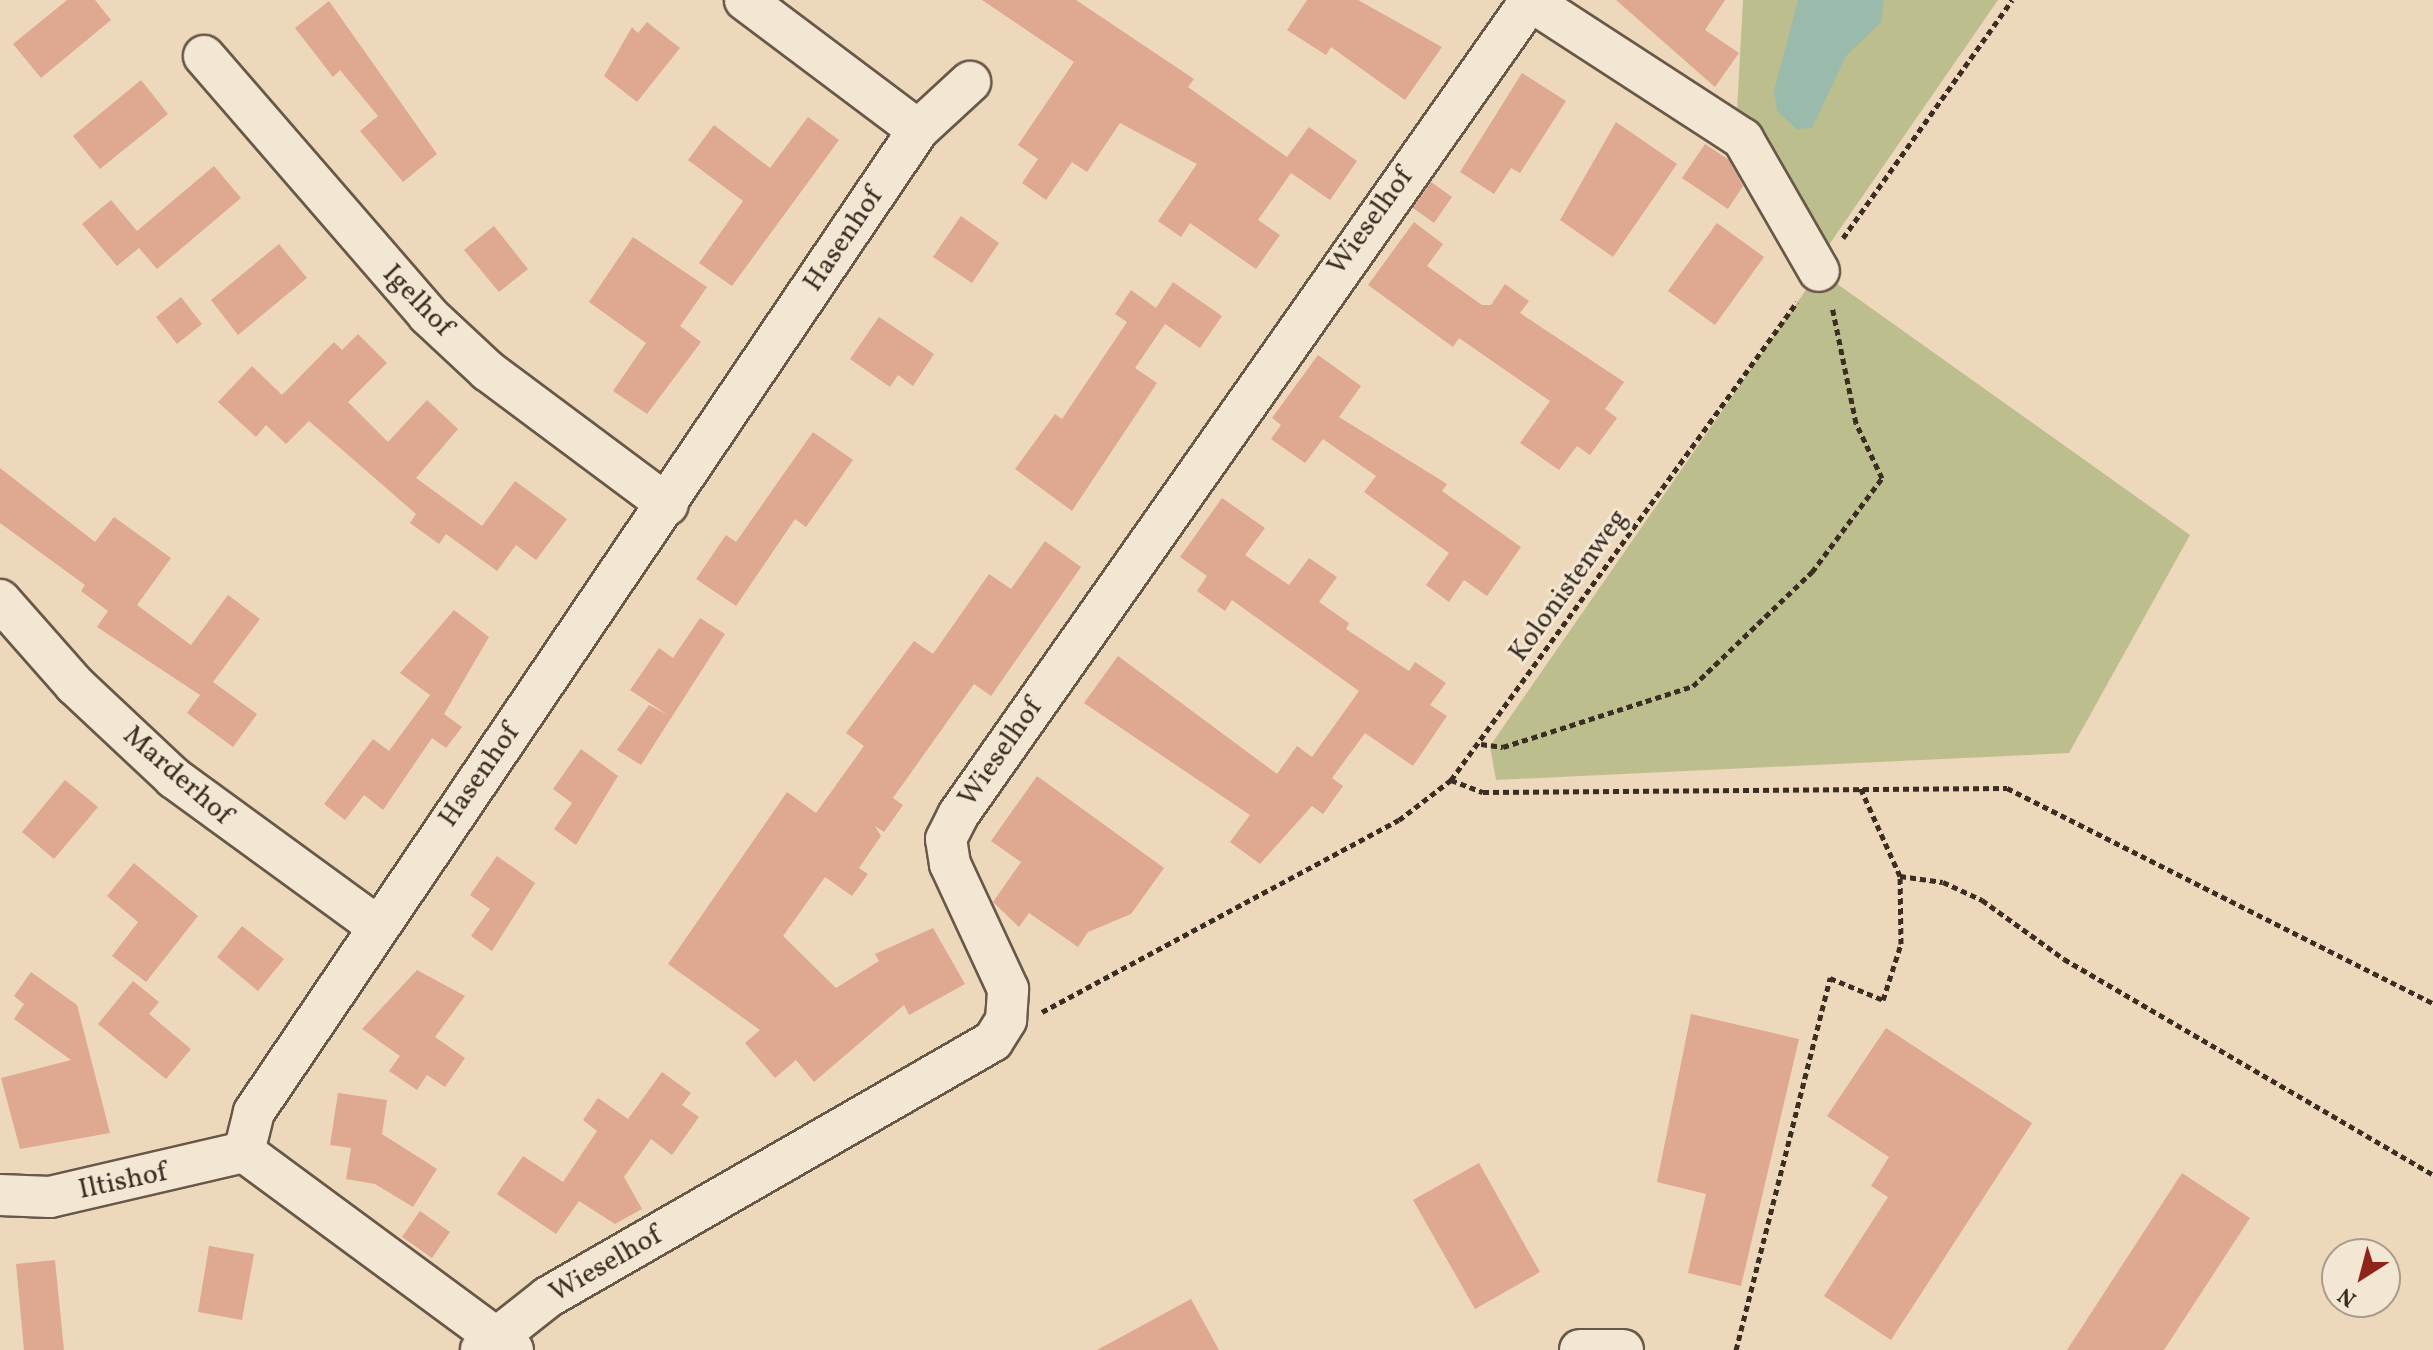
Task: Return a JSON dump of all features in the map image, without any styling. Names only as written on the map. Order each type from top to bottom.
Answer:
[{"type":"street","points":[[745,0],[918,130]]},
{"type":"street","name":"Wieselhof","points":[[496,1346],[548,1297],[969,1058],[993,1041],[1006,1020],[1008,989],[950,864],[946,839],[958,815],[1530,0],[1743,139],[1819,271]]},
{"type":"street","name":"Igelhof","points":[[204,56],[428,315],[488,371],[668,505]]},
{"type":"street","name":"Hasenhof","points":[[244,1152],[254,1112],[277,1071],[668,505],[918,130],[970,82]]},
{"type":"street","name":"Marderhof","points":[[0,600],[75,685],[174,778],[377,926]]},
{"type":"street","points":[[244,1152],[496,1346]]},
{"type":"street","name":"Iltishof","points":[[0,1195],[50,1197],[244,1152]]},
{"type":"street","points":[[1580,1350],[1623,1350]]},
{"type":"path","name":"Kolonistenweg","points":[[1006,1020],[1040,1013],[1399,820],[1451,780],[1481,744],[2012,0]]},
{"type":"path","points":[[1481,744],[1503,747],[1693,686],[1812,572],[1882,478],[1856,423],[1838,323],[1819,271]]},
{"type":"path","points":[[1451,780],[1483,792],[2007,788],[2433,1003]]},
{"type":"path","points":[[1736,1350],[1830,978],[1883,1000],[1901,944],[1900,876],[1860,787]]},
{"type":"path","points":[[1900,876],[1943,882],[1982,900],[2064,959],[2433,1175]]},
{"type":"green space","points":[[1743,0],[1998,0],[1824,252],[1737,111]]},
{"type":"green space","points":[[1819,271],[2190,535],[2069,753],[1496,780],[1490,746]]},
{"type":"shaded area","points":[[1798,0],[1884,0],[1881,22],[1846,56],[1812,128],[1797,129],[1777,111],[1774,91]]},
{"type":"building","points":[[67,0],[95,0],[111,20],[41,78],[13,44]]},
{"type":"building","points":[[982,0],[1076,0],[1194,79],[1188,87],[1287,157],[1309,127],[1357,161],[1330,200],[1291,173],[1258,220],[1280,235],[1256,269],[1190,223],[1181,237],[1158,221],[1197,164],[1120,123],[1087,172],[1072,162],[1046,200],[1022,183],[1038,159],[1018,145],[1074,62]]},
{"type":"building","points":[[1307,0],[1358,0],[1442,47],[1405,100],[1331,47],[1326,55],[1287,30]]},
{"type":"building","points":[[1616,0],[1725,0],[1705,30],[1739,53],[1715,87]]},
{"type":"building","points":[[329,1],[437,154],[403,182],[360,131],[378,116],[340,70],[333,77],[295,28]]},
{"type":"building","points":[[647,22],[680,48],[637,102],[604,76],[632,27],[638,33]]},
{"type":"building","points":[[1522,73],[1566,101],[1520,173],[1511,168],[1494,194],[1460,172]]},
{"type":"building","points":[[141,80],[168,114],[100,169],[73,136]]},
{"type":"building","points":[[808,117],[839,140],[732,286],[699,263],[743,201],[688,160],[714,125],[770,168]]},
{"type":"building","points":[[1616,122],[1677,164],[1613,257],[1560,220]]},
{"type":"building","points":[[1705,144],[1729,160],[1743,186],[1728,209],[1682,178]]},
{"type":"building","points":[[214,166],[241,198],[157,269],[139,248],[117,266],[82,224],[111,200],[137,231]]},
{"type":"building","points":[[1431,182],[1452,197],[1434,223],[1413,208]]},
{"type":"building","points":[[961,216],[999,243],[972,283],[933,257]]},
{"type":"building","points":[[1414,222],[1443,244],[1427,266],[1482,305],[1491,305],[1505,284],[1529,301],[1520,313],[1624,382],[1605,409],[1617,418],[1590,455],[1577,446],[1559,470],[1520,443],[1550,401],[1459,338],[1453,347],[1368,285]]},
{"type":"building","points":[[1717,223],[1764,257],[1715,325],[1668,291]]},
{"type":"building","points":[[494,226],[528,269],[499,292],[464,250]]},
{"type":"building","points":[[633,237],[707,287],[680,326],[701,342],[647,414],[613,391],[646,343],[589,302]]},
{"type":"building","points":[[279,244],[307,278],[238,335],[211,300]]},
{"type":"building","points":[[1173,282],[1222,316],[1200,348],[1165,324],[1135,368],[1157,383],[1072,511],[1015,469],[1055,414],[1062,419],[1127,322],[1115,314],[1131,290],[1156,308]]},
{"type":"building","points":[[181,297],[202,324],[177,344],[156,317]]},
{"type":"building","points":[[879,317],[934,354],[913,386],[898,375],[890,387],[850,359]]},
{"type":"building","points":[[358,334],[387,363],[348,402],[388,442],[427,400],[458,429],[416,478],[482,526],[515,481],[567,519],[536,560],[516,545],[497,571],[446,534],[439,544],[410,523],[416,514],[309,421],[286,444],[266,425],[256,437],[218,402],[252,366],[282,395],[334,342],[342,350]]},
{"type":"building","points":[[1318,355],[1361,386],[1339,417],[1447,484],[1442,491],[1521,547],[1487,596],[1464,580],[1449,602],[1426,585],[1449,553],[1364,492],[1376,476],[1323,439],[1305,463],[1271,439],[1281,425],[1272,418]]},
{"type":"building","points":[[813,432],[853,460],[806,527],[795,519],[736,606],[696,579],[726,535],[736,542]]},
{"type":"building","points":[[0,468],[95,542],[114,517],[171,558],[137,605],[191,645],[228,595],[260,619],[213,682],[257,714],[233,747],[187,713],[200,695],[97,627],[108,611],[81,591],[85,585],[0,523]]},
{"type":"building","points":[[1222,498],[1265,528],[1245,555],[1289,585],[1309,558],[1337,577],[1319,602],[1349,623],[1346,629],[1409,671],[1415,662],[1446,683],[1430,705],[1447,716],[1413,766],[1365,733],[1332,778],[1343,786],[1323,814],[1312,806],[1260,864],[1230,842],[1250,815],[1084,703],[1118,656],[1277,774],[1297,746],[1312,757],[1359,691],[1232,600],[1225,611],[1197,591],[1207,576],[1180,557]]},
{"type":"building","points":[[1045,541],[1081,567],[991,696],[974,684],[893,798],[903,805],[884,832],[875,826],[881,836],[859,868],[868,874],[852,896],[825,877],[783,936],[836,988],[879,961],[875,954],[933,928],[965,984],[909,1015],[904,1005],[814,1082],[796,1060],[775,1078],[745,1043],[760,1030],[668,964],[787,792],[816,813],[864,746],[846,733],[914,641],[933,654],[989,574],[1011,589]]},
{"type":"building","points":[[454,610],[489,637],[444,714],[462,727],[446,748],[432,738],[383,810],[364,795],[345,820],[324,804],[373,739],[389,751],[430,695],[400,673]]},
{"type":"building","points":[[700,618],[725,634],[641,765],[617,750],[649,705],[668,715],[630,690],[659,648],[673,658]]},
{"type":"building","points":[[581,749],[618,776],[576,845],[554,829],[572,803],[553,789]]},
{"type":"building","points":[[1037,776],[1164,868],[1131,914],[1088,932],[1078,947],[1029,913],[1019,927],[993,902],[1021,862],[991,841]]},
{"type":"building","points":[[65,780],[98,807],[54,859],[22,832]]},
{"type":"building","points":[[497,856],[535,883],[492,951],[471,936],[490,909],[470,895]]},
{"type":"building","points":[[134,863],[198,916],[146,982],[112,956],[138,922],[107,896]]},
{"type":"building","points":[[242,926],[284,959],[258,991],[217,957]]},
{"type":"building","points":[[417,970],[465,996],[435,1037],[465,1058],[445,1087],[427,1075],[417,1090],[389,1071],[400,1056],[362,1029]]},
{"type":"building","points":[[31,972],[77,1005],[110,1133],[20,1149],[1,1078],[71,1060],[14,1019],[24,1004],[14,996]]},
{"type":"building","points":[[133,981],[159,1002],[149,1014],[191,1049],[166,1079],[98,1024]]},
{"type":"building","points":[[1691,1014],[1799,1039],[1741,1286],[1688,1273],[1706,1194],[1657,1182]]},
{"type":"building","points":[[1886,1028],[2032,1123],[1891,1340],[1824,1296],[1888,1197],[1871,1186],[1889,1157],[1827,1116]]},
{"type":"building","points":[[662,1072],[691,1093],[682,1105],[699,1117],[672,1155],[651,1139],[624,1177],[642,1209],[615,1224],[579,1201],[556,1234],[497,1194],[523,1156],[563,1182],[597,1131],[583,1120],[598,1098],[628,1119]]},
{"type":"building","points":[[338,1093],[387,1100],[382,1134],[437,1169],[413,1207],[375,1184],[346,1179],[351,1148],[330,1145]]},
{"type":"building","points":[[1479,1163],[1540,1272],[1475,1309],[1413,1200]]},
{"type":"building","points":[[2182,1173],[2250,1218],[2164,1350],[2067,1350]]},
{"type":"building","points":[[420,1211],[450,1232],[432,1258],[402,1237]]},
{"type":"building","points":[[209,1246],[254,1254],[242,1320],[198,1312]]},
{"type":"building","points":[[55,1260],[64,1350],[24,1350],[16,1264]]},
{"type":"building","points":[[1191,1299],[1219,1350],[1097,1350]]}]
